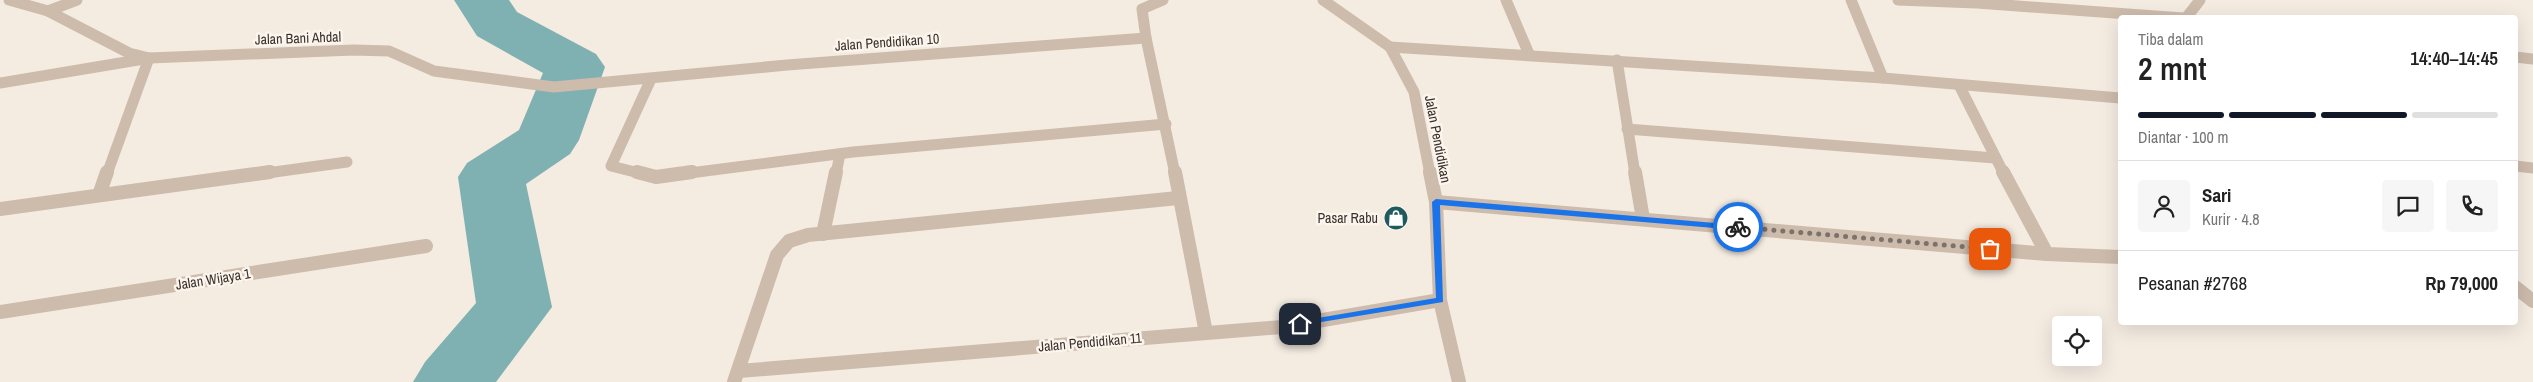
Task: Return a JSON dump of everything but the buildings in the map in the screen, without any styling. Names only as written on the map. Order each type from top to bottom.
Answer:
[{"type":"street","name":"Jalan Bani Ahdal","points":[[9,0],[48,11],[129,52],[149,58],[354,50],[389,51],[434,70],[474,78],[554,87],[579,85]]},
{"type":"street","points":[[48,11],[76,0]]},
{"type":"street","points":[[1163,0],[1142,9],[1146,38],[1166,124],[1178,198],[1206,333]]},
{"type":"street","name":"Jalan Pendidikan","points":[[1323,0],[1390,47],[1414,92],[1436,202],[1440,300],[1459,382]]},
{"type":"street","points":[[1506,0],[1529,54]]},
{"type":"street","points":[[1851,0],[1883,78]]},
{"type":"street","points":[[1898,0],[1977,3],[2143,15]]},
{"type":"street","points":[[2187,15],[2200,0]]},
{"type":"street","name":"Jalan Pendidikan 10","points":[[579,85],[787,65],[1146,38]]},
{"type":"street","points":[[1390,47],[1529,54],[1883,78],[2118,98]]},
{"type":"street","points":[[2518,57],[2533,59]]},
{"type":"street","points":[[0,83],[149,58],[98,196]]},
{"type":"street","points":[[1617,60],[1627,129],[1644,219]]},
{"type":"street","points":[[651,79],[612,166],[656,176],[840,154],[1166,124]]},
{"type":"street","points":[[1959,85],[1995,158],[2047,254]]},
{"type":"street","points":[[1627,129],[1995,158]]},
{"type":"street","points":[[823,234],[840,154]]},
{"type":"street","points":[[0,209],[347,162]]},
{"type":"street","points":[[2518,166],[2533,168]]},
{"type":"street","points":[[736,376],[777,255],[789,241],[808,235],[1178,198]]},
{"type":"street","points":[[1436,202],[2047,254],[2118,257]]},
{"type":"street","name":"Jalan Wijaya 1","points":[[0,312],[426,246]]},
{"type":"street","points":[[2518,289],[2533,301]]},
{"type":"street","name":"Jalan Pendidikan 11","points":[[736,376],[1282,326],[1440,300]]},
{"type":"waterway","points":[[453,382],[514,307],[491,177],[547,140],[575,67],[497,24],[481,0]]},
{"type":"way so far","points":[[1738,227],[1990,249]]},
{"type":"place","name":"Pasar Rabu","points":[[1396,218]]},
{"type":"route","points":[[1300,324],[1440,300],[1436,202],[1738,227]]}]
